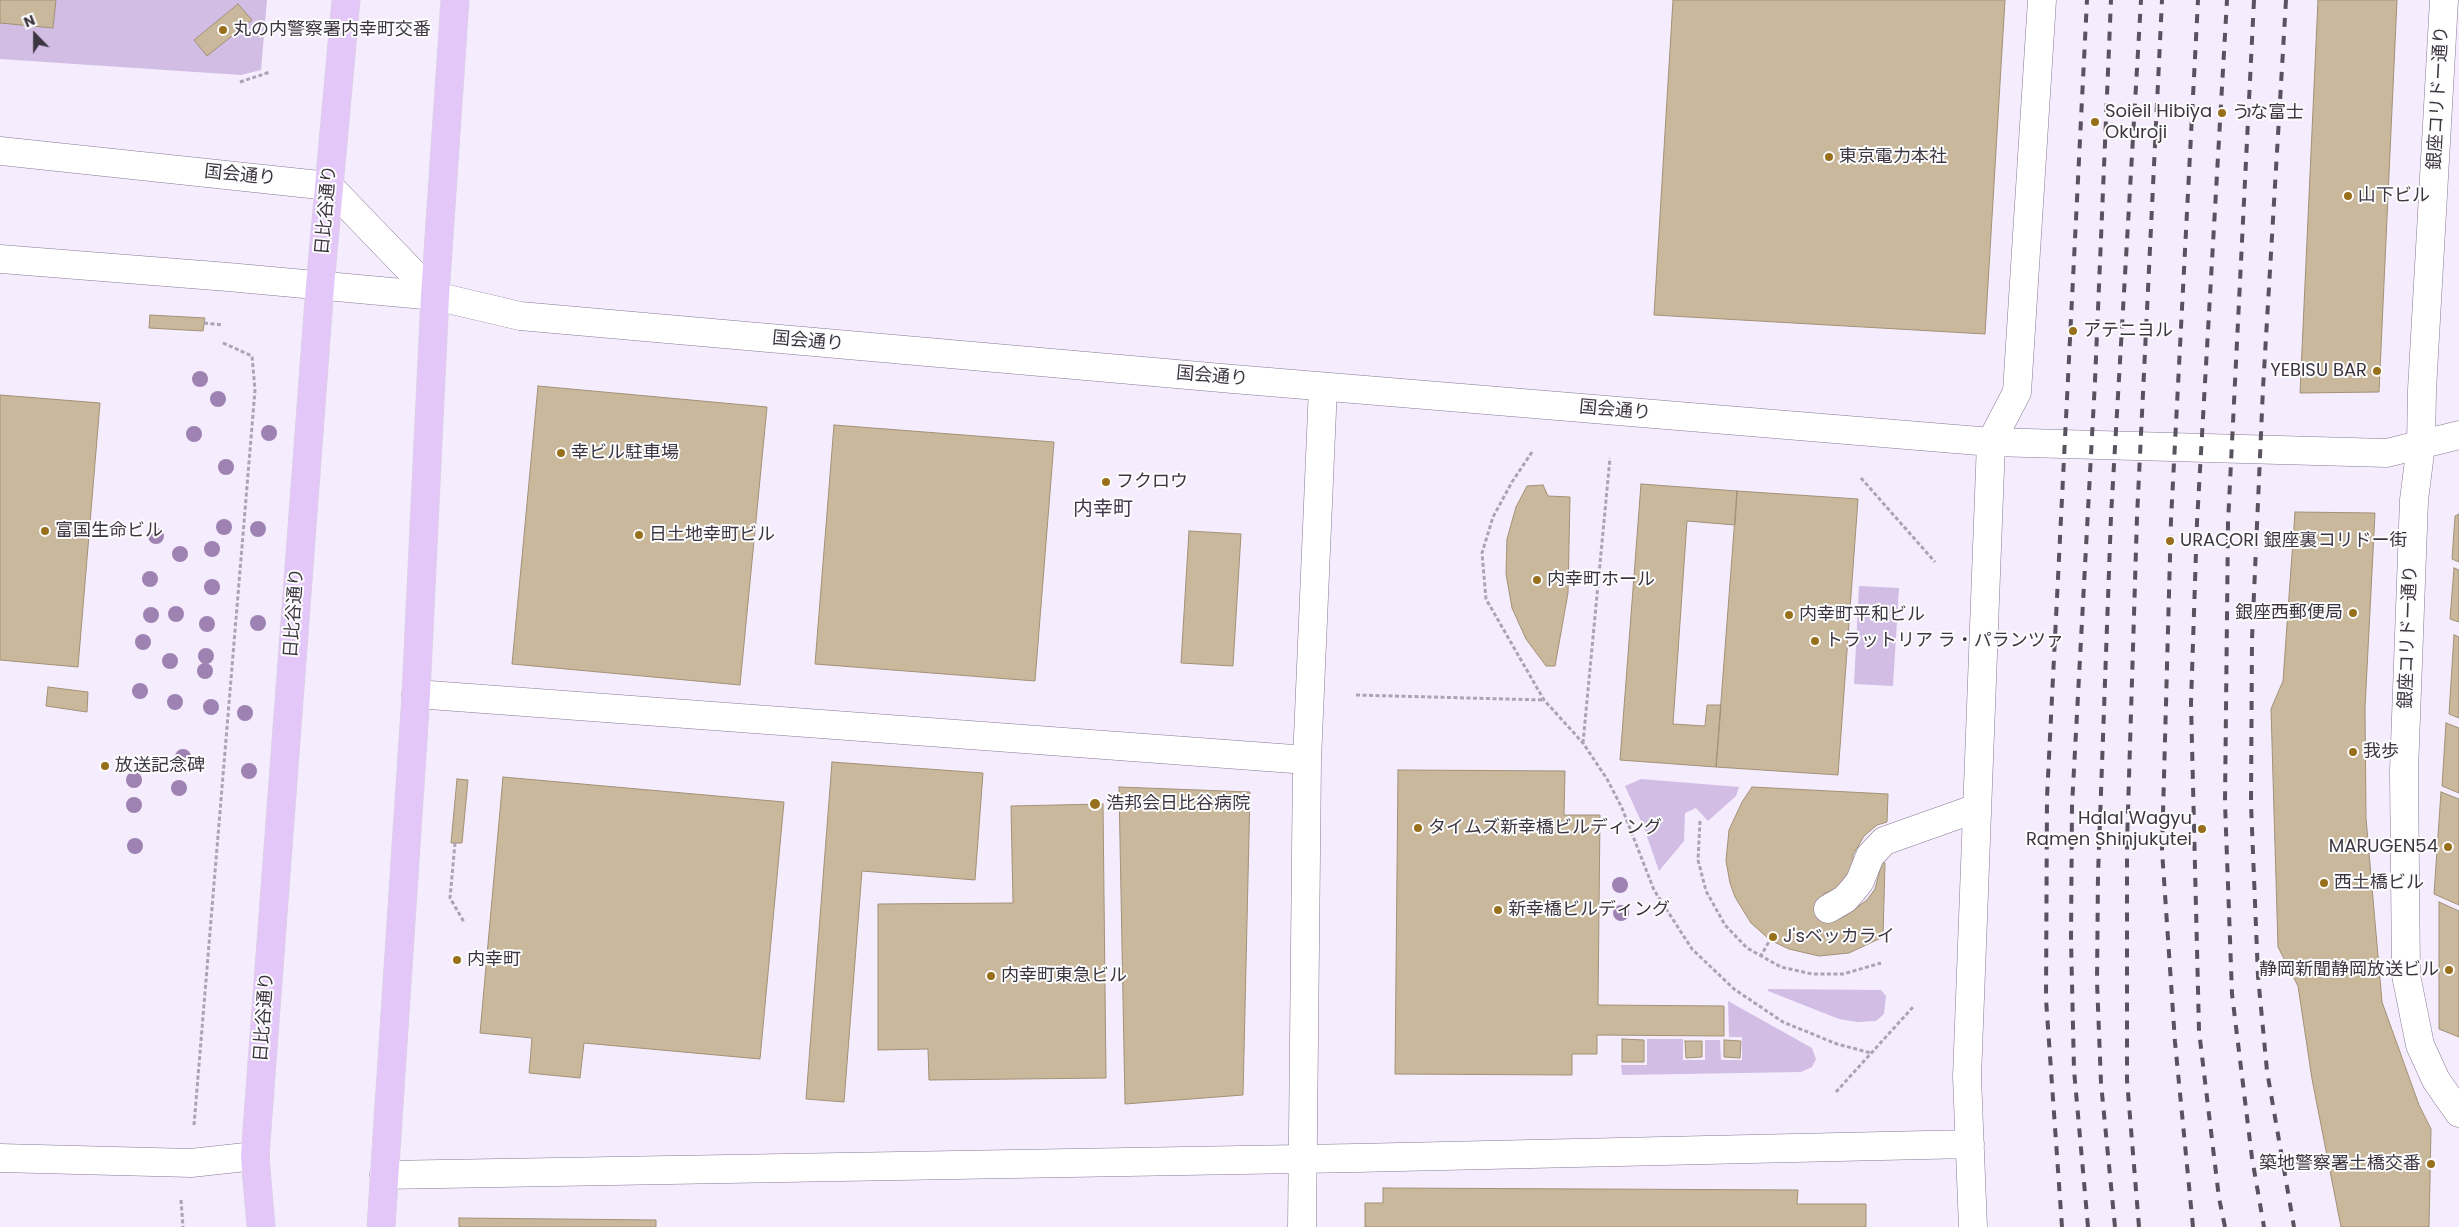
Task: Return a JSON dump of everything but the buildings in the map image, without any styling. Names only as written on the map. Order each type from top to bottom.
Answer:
[{"type":"main road","name":"日比谷通り","points":[[261,1227],[255,1156],[320,286],[346,0]]},
{"type":"main road","points":[[381,1227],[416,694],[435,296],[455,0]]},
{"type":"street","points":[[1973,1227],[1967,1077],[1991,442],[2017,392],[2042,0]]},
{"type":"street","name":"銀座コリドー通り","points":[[2444,0],[2422,380],[2421,445],[2414,500],[2404,771],[2406,975],[2420,1045],[2436,1080],[2459,1113]]},
{"type":"street","name":"国会通り","points":[[0,151],[329,186]]},
{"type":"street","points":[[329,186],[435,296]]},
{"type":"street","name":"国会通り","points":[[0,259],[228,276],[435,296],[520,316],[1323,387],[1991,442],[2387,453],[2459,435]]},
{"type":"street","points":[[1302,1227],[1307,760],[1323,387]]},
{"type":"street","points":[[416,694],[1307,760]]},
{"type":"street","points":[[1828,909],[1845,899],[1853,890],[1860,881],[1870,856],[1878,845],[1977,808]]},
{"type":"street","points":[[384,1175],[1302,1159],[1970,1144]]},
{"type":"street","points":[[0,1158],[191,1163],[255,1156]]},
{"type":"path","points":[[240,82],[270,72]]},
{"type":"path","points":[[204,323],[223,325]]},
{"type":"path","points":[[183,1227],[180,1205],[191,1163],[255,390],[252,356],[221,342]]},
{"type":"path","points":[[1532,452],[1512,482],[1493,518],[1482,553],[1482,580],[1486,599],[1544,700],[1583,743],[1601,769],[1620,802],[1649,879],[1659,900],[1685,940],[1708,966],[1743,996],[1783,1022],[1837,1044],[1871,1053]]},
{"type":"path","points":[[1583,743],[1610,458]]},
{"type":"path","points":[[1861,478],[1936,562]]},
{"type":"path","points":[[1356,695],[1544,700]]},
{"type":"path","points":[[1700,821],[1698,860],[1708,898],[1730,931],[1747,948],[1760,957],[1789,969],[1820,975],[1844,974],[1881,963]]},
{"type":"path","points":[[455,843],[450,898],[464,922]]},
{"type":"path","points":[[1760,957],[1770,940]]},
{"type":"path","points":[[1836,1092],[1913,1007]]},
{"type":"shaded area","points":[[0,0],[267,0],[261,70],[241,75],[0,59]]},
{"type":"shaded area","points":[[1859,586],[1899,588],[1893,686],[1854,684]]},
{"type":"shaded area","points":[[1641,779],[1739,787],[1736,796],[1708,821],[1696,808],[1685,813],[1684,841],[1659,871],[1644,828],[1625,786]]},
{"type":"shaded area","points":[[1768,989],[1881,990],[1886,996],[1884,1014],[1876,1021],[1857,1022],[1839,1019],[1768,991]]},
{"type":"shaded area","points":[[1728,1001],[1812,1048],[1816,1059],[1812,1067],[1801,1072],[1622,1075],[1621,1065],[1647,1065],[1647,1039],[1683,1039],[1683,1060],[1705,1060],[1705,1040],[1720,1040],[1721,1060],[1742,1060],[1742,1037],[1729,1037]]},
{"type":"railway","points":[[2062,1227],[2046,999],[2047,797],[2087,0]]},
{"type":"railway","points":[[2088,1227],[2074,1070],[2071,940],[2072,806],[2095,381],[2111,0]]},
{"type":"railway","points":[[2115,1227],[2101,1083],[2097,982],[2098,875],[2111,516],[2141,0]]},
{"type":"railway","points":[[2139,1227],[2127,1080],[2127,843],[2137,517],[2162,0]]},
{"type":"railway","points":[[2193,1227],[2175,1042],[2162,850],[2171,520],[2198,0]]},
{"type":"railway","points":[[2225,1227],[2219,1198],[2199,1031],[2191,703],[2197,522],[2227,0]]},
{"type":"railway","points":[[2254,0],[2228,523],[2225,803],[2232,994],[2252,1158],[2264,1227]]},
{"type":"railway","points":[[2286,0],[2263,388],[2252,639],[2251,804],[2258,976],[2267,1071],[2294,1227]]},
{"type":"place","name":"丸の内警察署内幸町交番","points":[[223,30]]},
{"type":"place","name":"うな富士","points":[[2222,113]]},
{"type":"place","name":"Soieil Hibiya Okuroji","points":[[2095,122]]},
{"type":"place","name":"東京電力本社","points":[[1829,157]]},
{"type":"place","name":"山下ビル","points":[[2348,196]]},
{"type":"place","name":"アテニヨル","points":[[2073,331]]},
{"type":"place","name":"YEBISU BAR","points":[[2377,371]]},
{"type":"place","name":"幸ビル駐車場","points":[[561,453]]},
{"type":"place","name":"フクロウ","points":[[1106,482]]},
{"type":"place","name":"富国生命ビル","points":[[45,531]]},
{"type":"place","name":"日土地幸町ビル","points":[[639,535]]},
{"type":"place","name":"URACORI 銀座裏コリドー街","points":[[2170,541]]},
{"type":"place","name":"内幸町ホール","points":[[1537,580]]},
{"type":"place","name":"銀座西郵便局","points":[[2353,613]]},
{"type":"place","name":"内幸町平和ビル","points":[[1789,615]]},
{"type":"place","name":"トラットリア ラ・パランツァ","points":[[1815,641]]},
{"type":"place","name":"我歩","points":[[2353,752]]},
{"type":"place","name":"放送記念碑","points":[[105,766]]},
{"type":"place","name":"浩邦会日比谷病院","points":[[1095,804]]},
{"type":"place","name":"タイムズ新幸橋ビルディング","points":[[1418,828]]},
{"type":"place","name":"Halal Wagyu Ramen Shinjukutei","points":[[2202,829]]},
{"type":"place","name":"MARUGEN54","points":[[2448,847]]},
{"type":"place","name":"西土橋ビル","points":[[2324,883]]},
{"type":"place","name":"新幸橋ビルディング","points":[[1498,910]]},
{"type":"place","name":"J'sベッカライ","points":[[1773,937]]},
{"type":"place","name":"内幸町","points":[[457,960]]},
{"type":"place","name":"静岡新聞静岡放送ビル","points":[[2449,970]]},
{"type":"place","name":"内幸町東急ビル","points":[[991,976]]},
{"type":"place","name":"築地警察署土橋交番","points":[[2431,1164]]},
{"type":"district","name":"内幸町","points":[[1103,510]]}]
